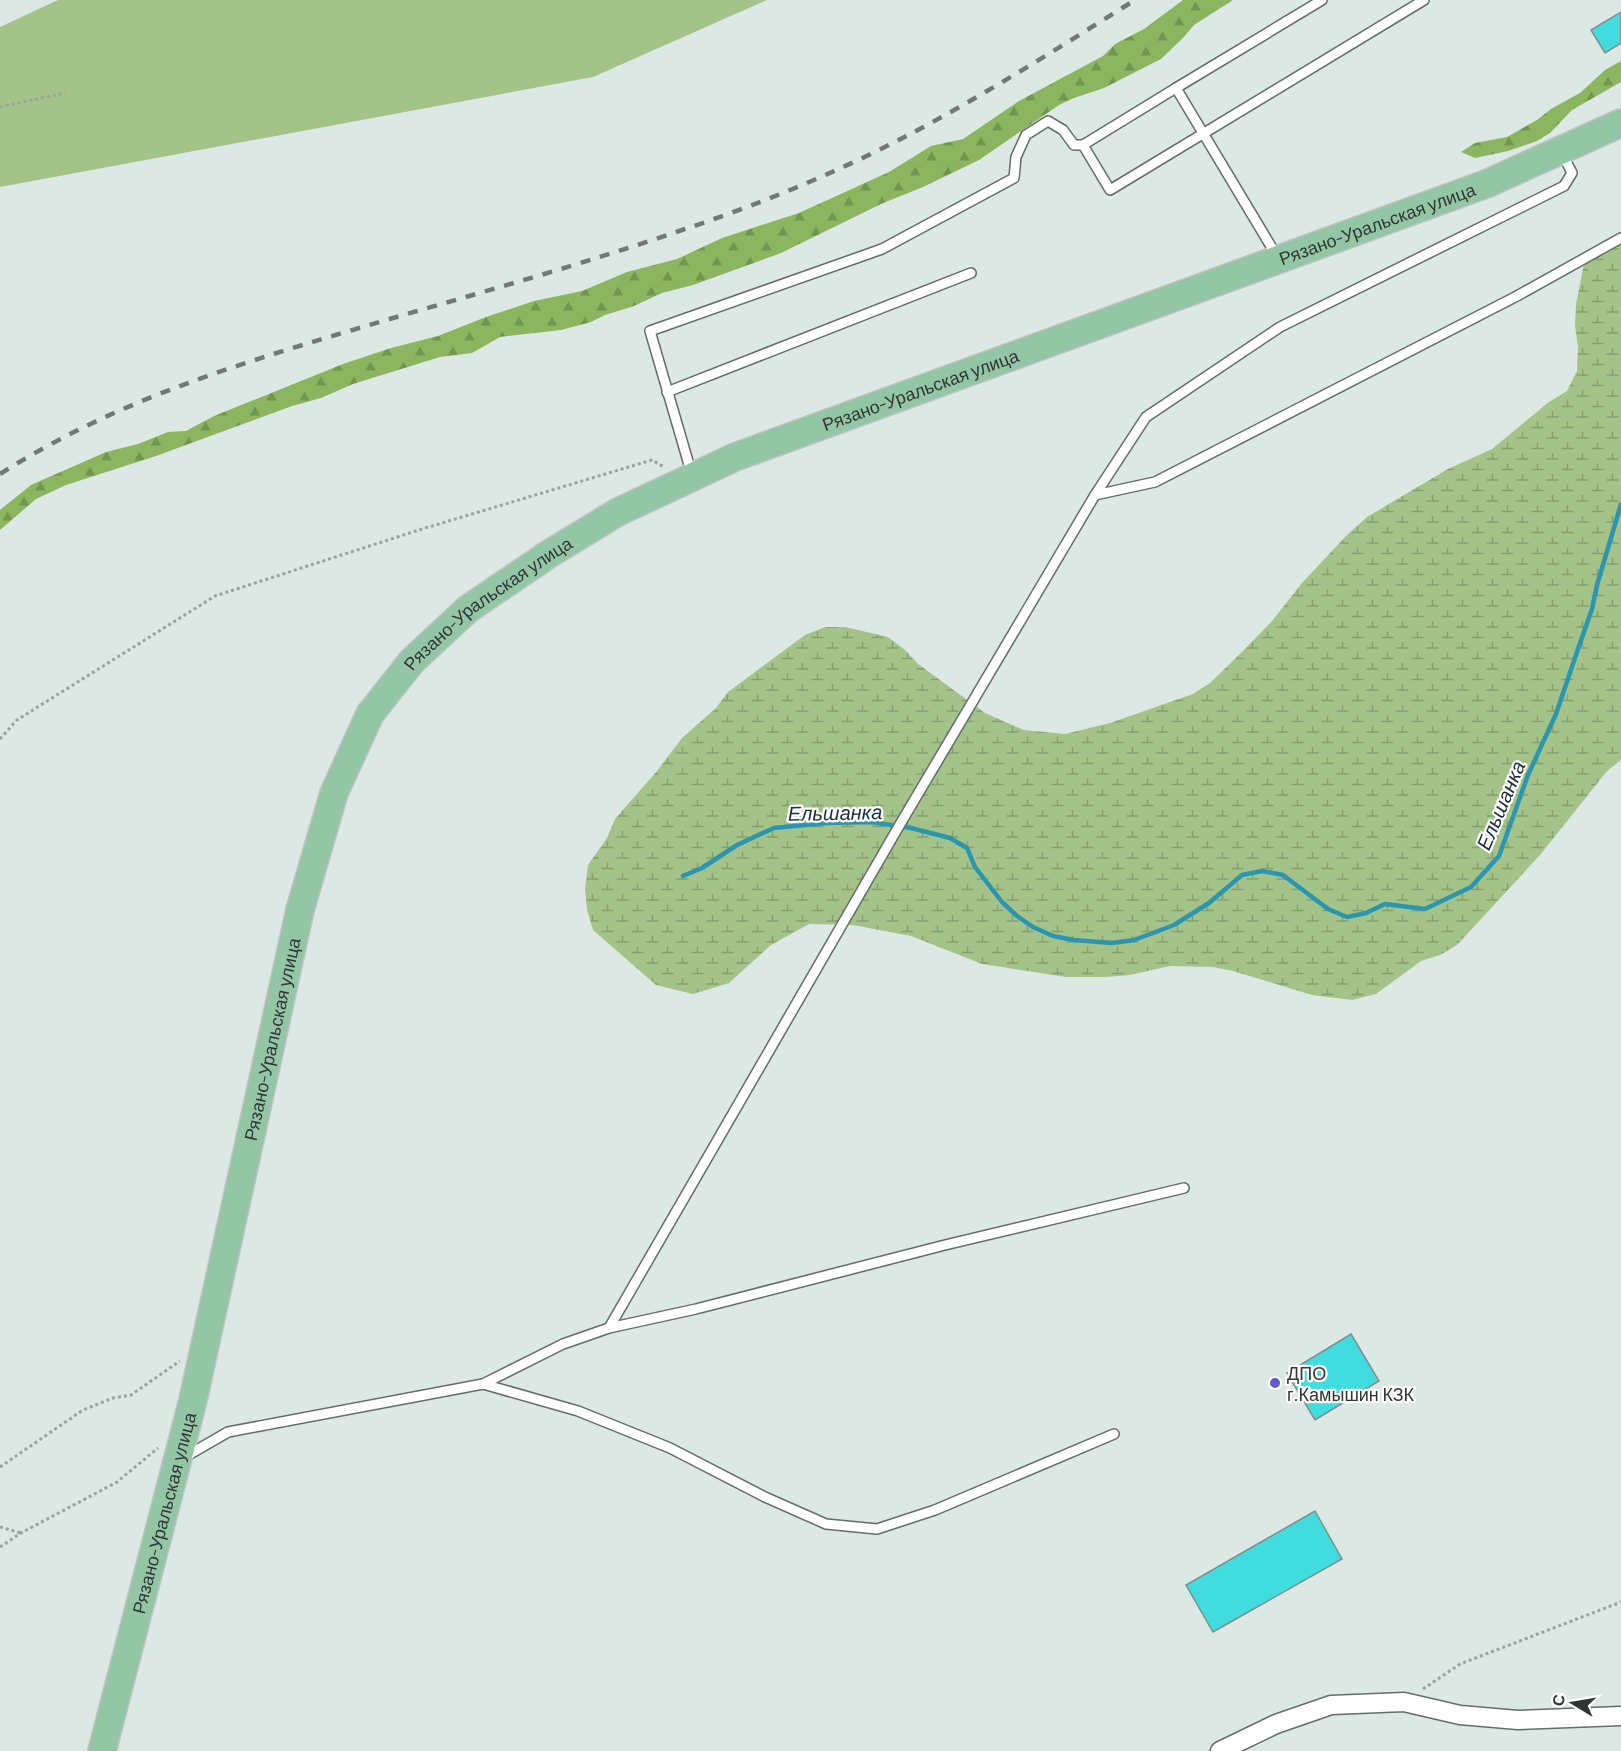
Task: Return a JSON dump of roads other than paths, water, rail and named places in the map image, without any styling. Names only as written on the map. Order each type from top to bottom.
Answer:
[{"type":"main road","name":"Рязано-Уральская улица","points":[[102,1751],[168,1455],[205,1345],[300,910],[334,793],[370,714],[412,661],[468,609],[549,554],[618,512],[735,458],[1486,184],[1621,123]]},
{"type":"street","points":[[1220,1751],[1276,1724],[1331,1705],[1404,1702],[1460,1715],[1518,1720],[1621,1716]]},
{"type":"lane","points":[[691,478],[650,331],[882,249],[1014,178],[1016,157],[1026,135],[1048,121],[1063,130],[1074,145],[1083,145],[1322,0]]},
{"type":"lane","points":[[1083,145],[1110,190],[1424,0]]},
{"type":"lane","points":[[1176,88],[1279,260]]},
{"type":"lane","points":[[609,1328],[893,836],[1095,495],[1146,417],[1280,327],[1564,186],[1572,173],[1561,150]]},
{"type":"lane","points":[[1095,495],[1155,482],[1517,296],[1621,238]]},
{"type":"lane","points":[[667,392],[971,273]]},
{"type":"lane","points":[[168,1455],[228,1432],[483,1384],[563,1344],[609,1328],[696,1310],[945,1245],[1184,1188]]},
{"type":"lane","points":[[483,1384],[578,1411],[670,1448],[765,1497],[826,1524],[877,1529],[935,1510],[1114,1434]]},
{"type":"waterway","name":"Ельшанка","points":[[683,876],[702,868],[737,845],[774,828],[871,822],[911,828],[950,838],[967,848],[975,867],[1002,902],[1017,916],[1033,927],[1053,936],[1074,940],[1112,943],[1134,940],[1174,925],[1209,903],[1242,875],[1262,871],[1283,875],[1328,909],[1347,917],[1366,913],[1385,904],[1425,909],[1471,887],[1499,856],[1528,775],[1556,714],[1592,609],[1621,504]]},
{"type":"railway","points":[[0,474],[84,427],[169,390],[213,374],[641,244],[742,209],[801,185],[860,159],[944,116],[1135,0]]},
{"type":"place","name":"ДПО г.Камышин КЗК","points":[[1275,1383]]}]
